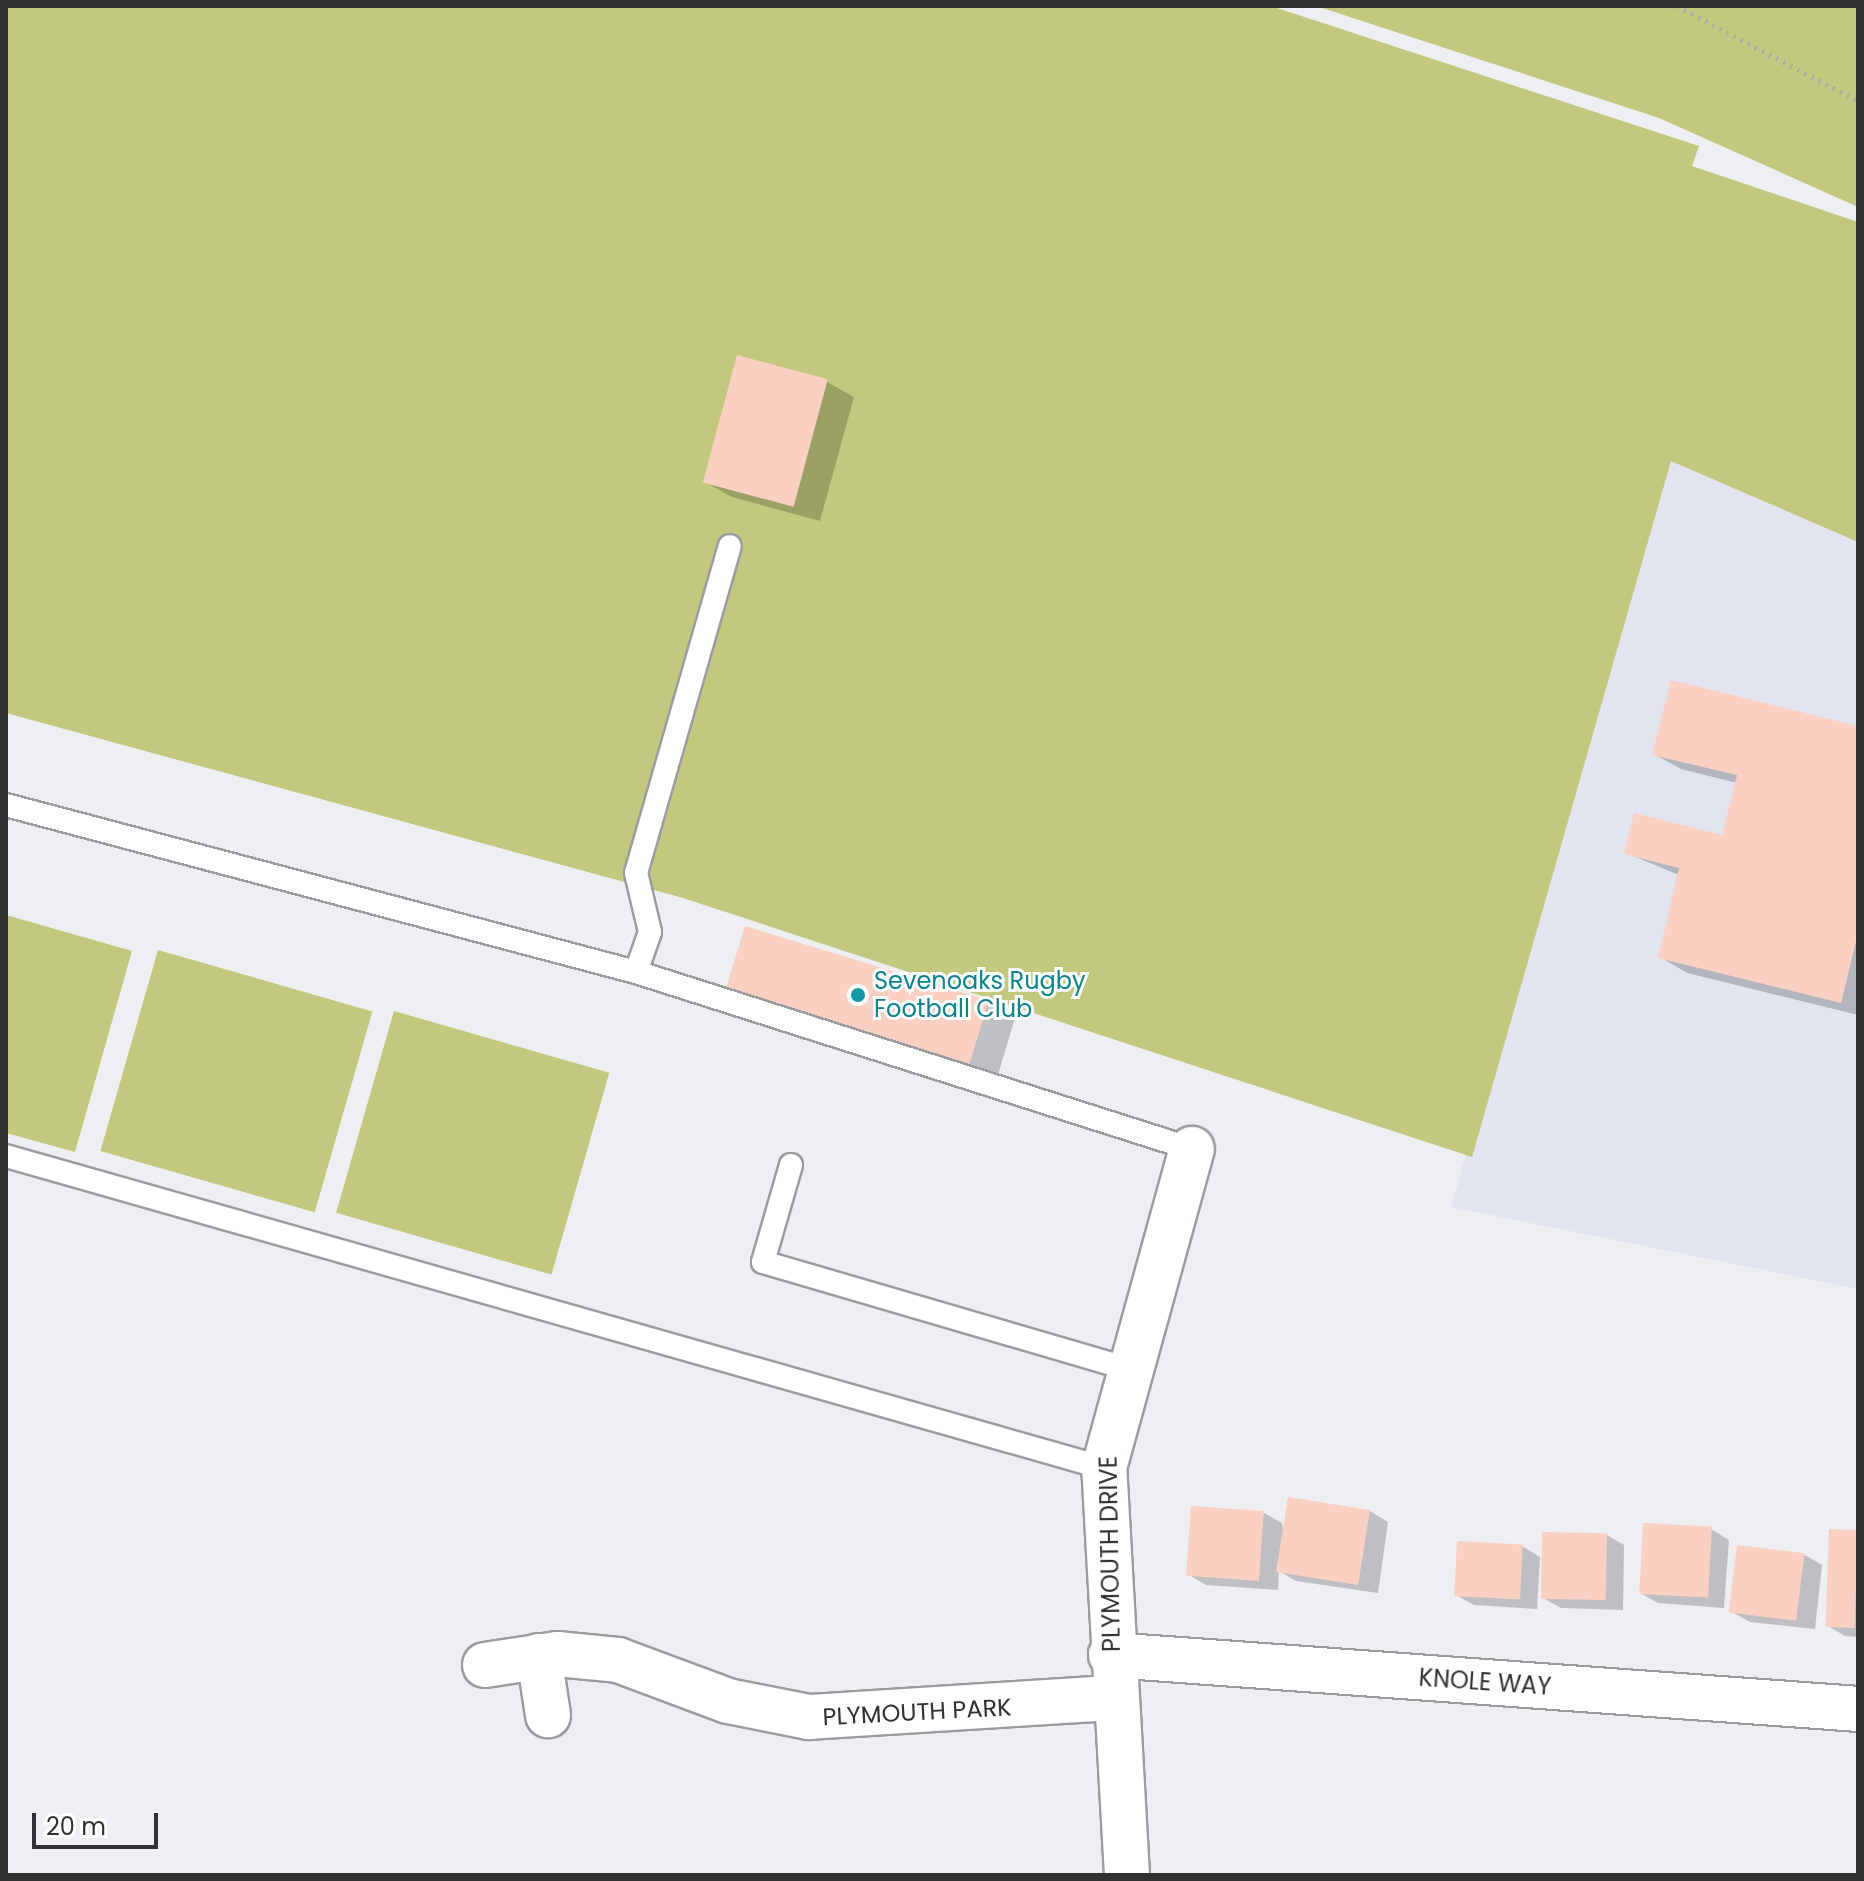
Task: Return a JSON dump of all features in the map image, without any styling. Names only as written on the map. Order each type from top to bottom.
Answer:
[{"type":"street","name":"PLYMOUTH DRIVE","points":[[1127,1875],[1112,1698],[1104,1468],[1126,1368],[1192,1149]]},
{"type":"street","name":"KNOLE WAY","points":[[1111,1655],[1858,1709]]},
{"type":"street","name":"PLYMOUTH PARK","points":[[485,1665],[539,1656],[618,1660],[728,1701],[809,1717],[1112,1698]]},
{"type":"street","points":[[539,1656],[548,1715]]},
{"type":"lane","points":[[636,972],[650,932],[636,873],[730,546]]},
{"type":"lane","points":[[6,805],[636,972],[1192,1149]]},
{"type":"lane","points":[[6,1156],[1104,1468]]},
{"type":"lane","points":[[791,1165],[763,1262],[1126,1368]]},
{"type":"path","points":[[1677,6],[1858,101]]},
{"type":"shaded area","points":[[1858,222],[1858,1289],[1451,1207],[1667,461]]},
{"type":"green space","points":[[6,6],[1271,6],[1699,146],[1692,166],[1858,222],[1858,542],[1671,461],[1472,1157],[683,898],[6,713]]},
{"type":"green space","points":[[1316,6],[1858,6],[1858,207],[1659,118]]},
{"type":"green space","points":[[6,915],[132,951],[75,1152],[6,1133]]},
{"type":"green space","points":[[158,950],[372,1011],[315,1212],[100,1151]]},
{"type":"green space","points":[[394,1011],[609,1073],[551,1275],[336,1213]]},
{"type":"building","points":[[737,355],[828,379],[794,507],[703,483]]},
{"type":"building","points":[[1671,680],[1858,726],[1858,933],[1841,1003],[1658,958],[1679,868],[1624,854],[1634,813],[1722,835],[1737,775],[1652,755]]},
{"type":"building","name":"Sevenoaks Rugby Football Club","points":[[745,926],[989,1001],[970,1064],[726,989]]},
{"type":"building","points":[[1288,1497],[1370,1510],[1358,1585],[1276,1572]]},
{"type":"building","points":[[1191,1506],[1264,1511],[1259,1581],[1186,1576]]},
{"type":"building","points":[[1643,1523],[1712,1527],[1708,1598],[1639,1594]]},
{"type":"building","points":[[1829,1529],[1858,1530],[1855,1628],[1826,1627]]},
{"type":"building","points":[[1542,1532],[1607,1533],[1606,1600],[1541,1599]]},
{"type":"building","points":[[1457,1541],[1523,1544],[1520,1599],[1454,1596]]},
{"type":"building","points":[[1737,1545],[1804,1553],[1796,1621],[1729,1612]]},
{"type":"place","name":"Sevenoaks Rugby Football Club","points":[[858,995]]}]
